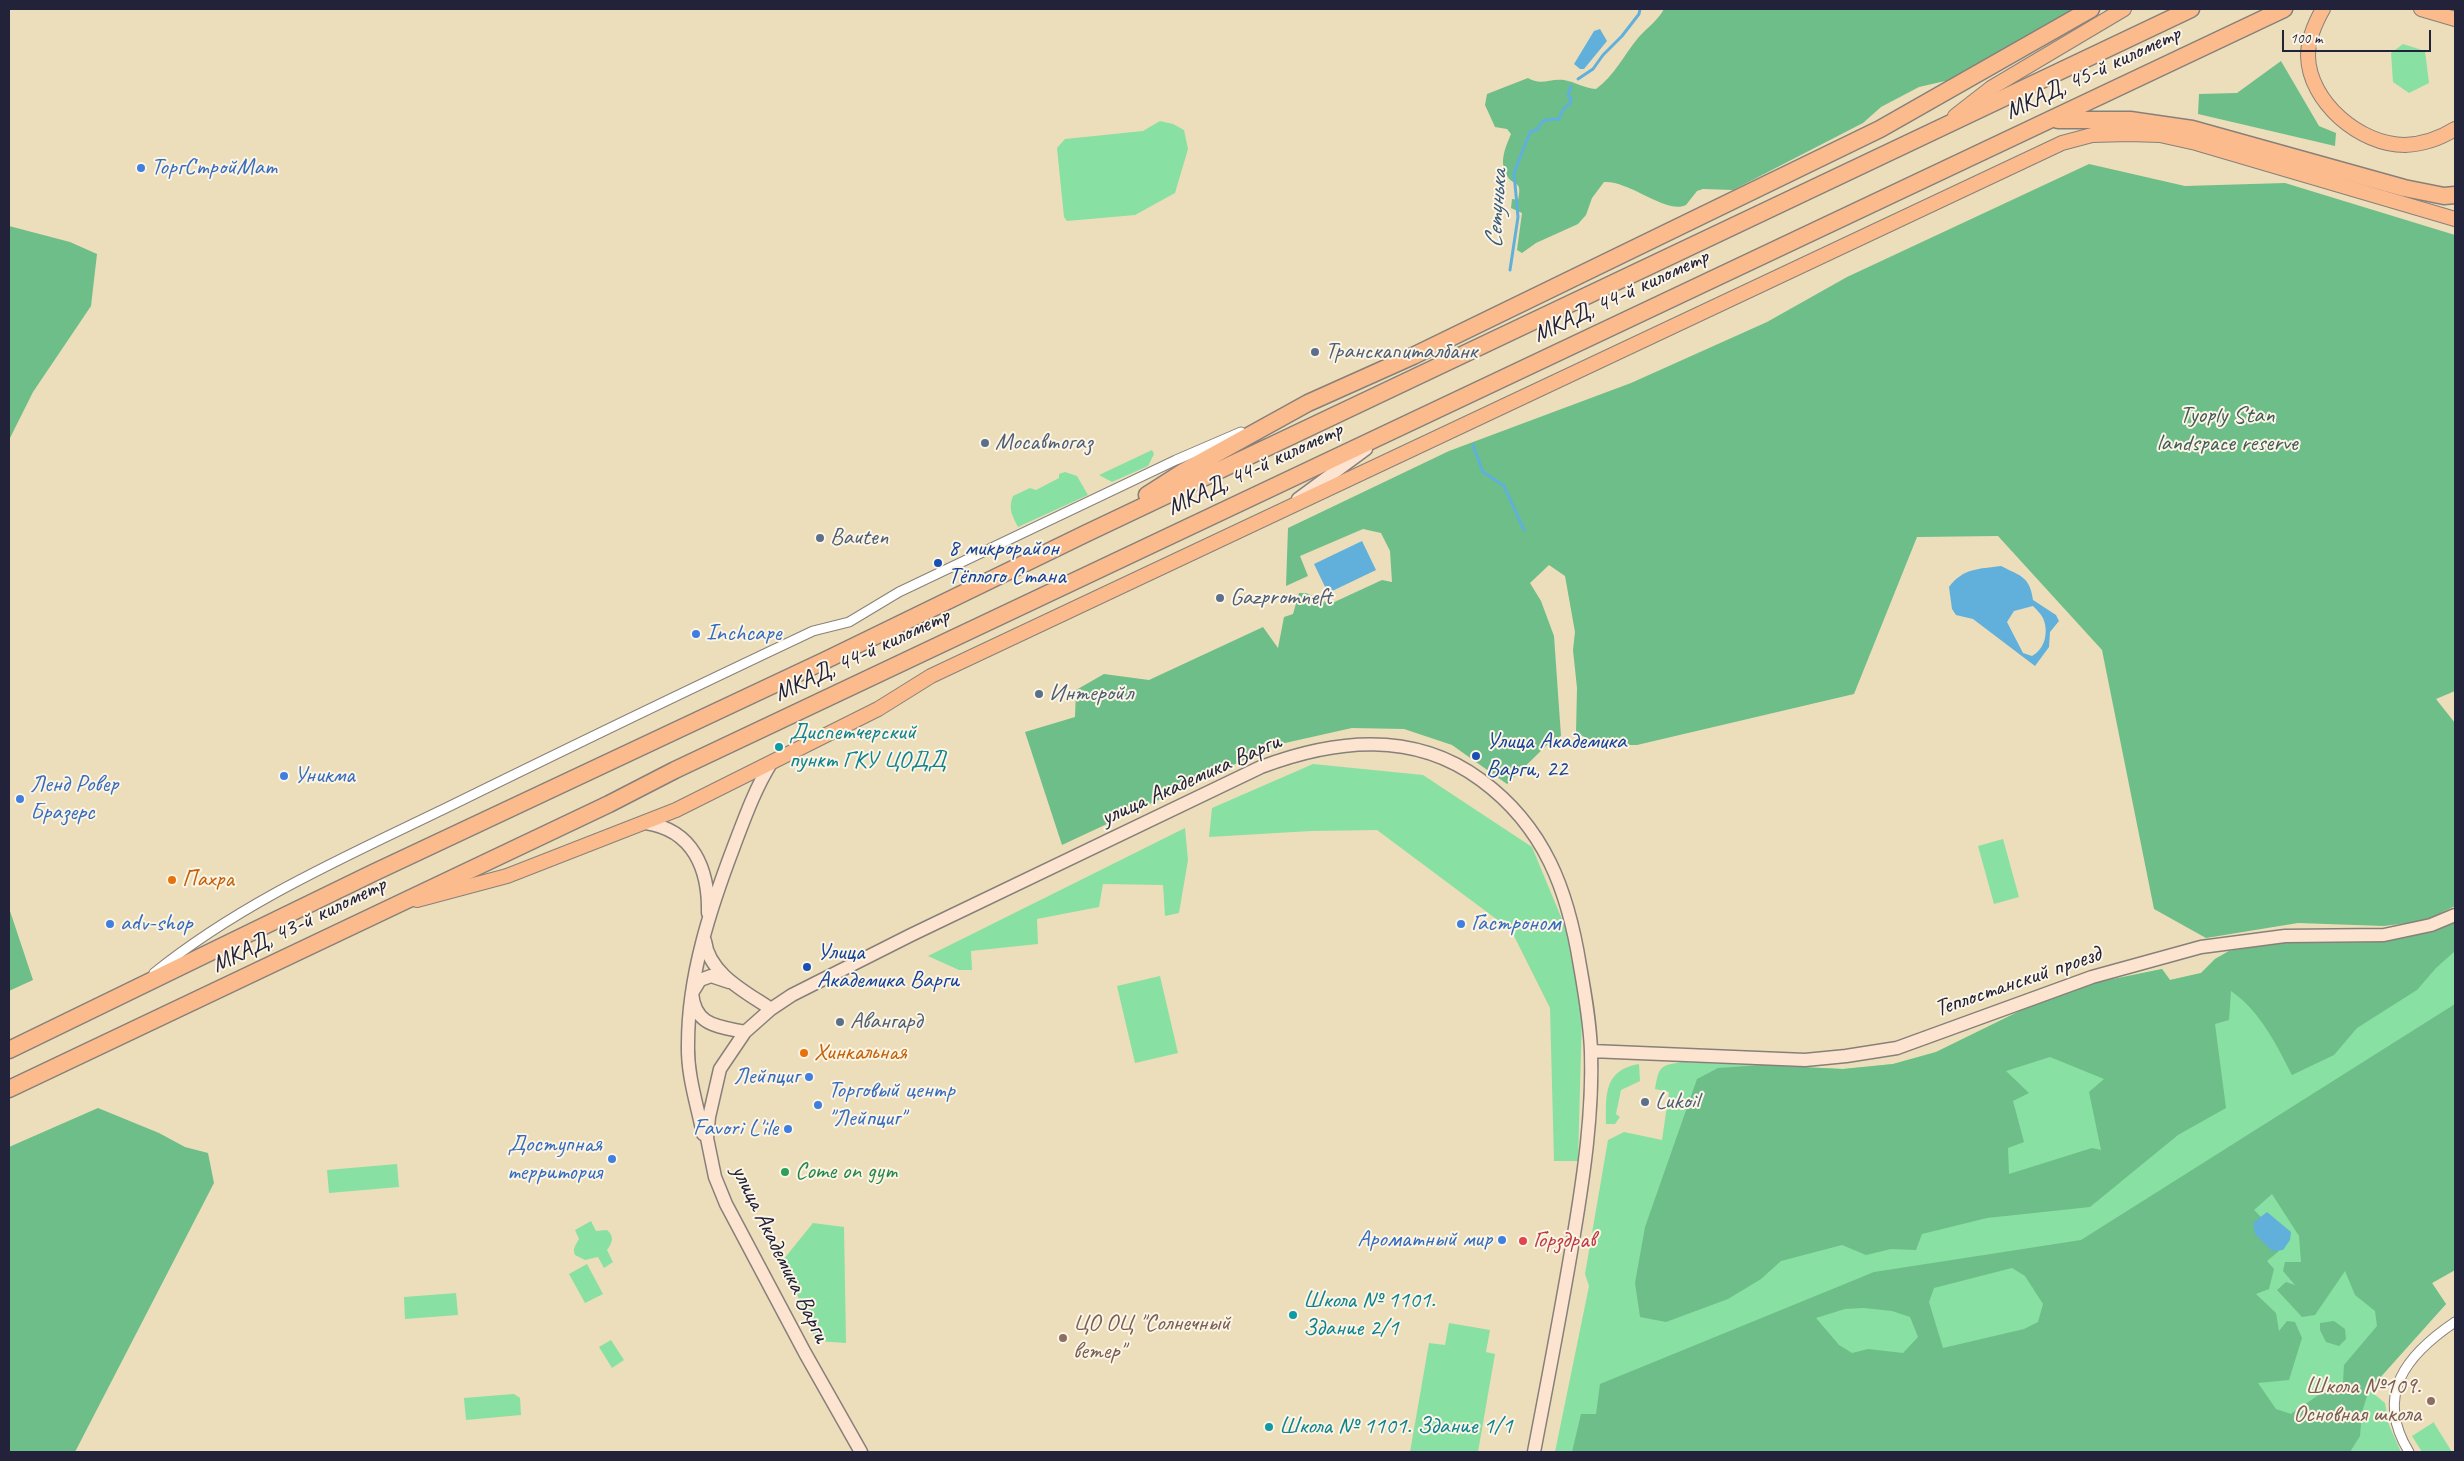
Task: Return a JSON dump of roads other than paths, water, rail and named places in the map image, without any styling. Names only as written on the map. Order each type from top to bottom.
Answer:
[{"type":"highway","points":[[1087,533],[1183,472],[1308,403],[1413,356],[1880,129],[2092,9]]},
{"type":"highway","name":"МКАД, 45-й километр","points":[[1909,144],[2191,9]]},
{"type":"highway","name":"МКАД, 45-й километр","points":[[1923,181],[2284,9]]},
{"type":"highway","points":[[2051,120],[2130,120],[2192,129],[2404,188],[2444,196],[2455,195]]},
{"type":"highway","name":"МКАД, 44-й километр","points":[[596,767],[826,660],[1087,533],[1909,144]]},
{"type":"highway","name":"МКАД, 44-й километр","points":[[609,804],[675,770],[1390,431],[1923,181]]},
{"type":"highway","name":"МКАД, 43-й километр","points":[[9,1050],[596,767]]},
{"type":"highway","name":"МКАД, 43-й километр","points":[[9,1089],[609,804]]},
{"type":"main road","points":[[1937,131],[1991,88],[2124,9]]},
{"type":"main road","points":[[2323,9],[2310,39],[2308,56],[2311,74],[2316,88],[2324,100],[2344,120],[2366,134],[2402,145],[2421,144],[2439,139],[2455,129]]},
{"type":"main road","points":[[2421,9],[2455,19]]},
{"type":"main road","points":[[390,908],[507,876],[646,823],[878,709],[931,676],[2062,143],[2092,134],[2160,135],[2196,143],[2455,219]]},
{"type":"street","points":[[136,988],[180,952],[292,883],[579,741],[813,632],[849,622],[899,592],[1176,460],[1308,403]]},
{"type":"street","points":[[1282,511],[1390,431]]},
{"type":"street","name":"улица Академика Варги","points":[[862,1452],[809,1360],[726,1204],[711,1160],[707,1138],[709,1117],[720,1069],[745,1032],[771,1009],[792,995],[883,949],[1261,768],[1316,750],[1387,744],[1443,757],[1475,775],[1499,794],[1518,812],[1537,837],[1560,882],[1570,917],[1586,1001],[1591,1052],[1584,1169],[1568,1274],[1534,1452]]},
{"type":"street","points":[[739,988],[712,962],[706,950],[704,936],[741,826],[771,763]]},
{"type":"street","points":[[646,823],[660,825],[675,831],[687,842],[696,855],[706,887],[708,912],[692,993],[688,1046],[689,1077],[711,1160]]},
{"type":"street","name":"Теплостанский проезд","points":[[1591,1052],[1805,1060],[1897,1048],[2092,977],[2201,947],[2286,936],[2384,935],[2431,925],[2455,915]]},
{"type":"street","points":[[745,1032],[706,1022],[698,1015],[693,1006],[692,993],[700,980],[710,976],[724,979],[771,1009]]},
{"type":"street","points":[[2409,1452],[2395,1423],[2392,1401],[2406,1368],[2430,1343],[2455,1322]]},
{"type":"water","points":[[1600,29],[1607,41],[1584,69],[1580,69],[1574,64],[1594,31]]},
{"type":"water","points":[[1362,541],[1376,570],[1328,593],[1314,564]]},
{"type":"water","points":[[2001,566],[2023,578],[2030,586],[2033,600],[2056,615],[2059,621],[2050,632],[2049,647],[2035,666],[1973,619],[1956,615],[1952,609],[1949,587],[1954,581],[1972,570]],"holes":[[[2033,606],[2043,618],[2046,634],[2043,645],[2032,656],[2023,653],[2007,622],[2014,611]]]},
{"type":"water","points":[[2267,1212],[2291,1232],[2290,1240],[2283,1250],[2272,1251],[2255,1234],[2253,1223]]},
{"type":"waterway","name":"Сетунька","points":[[1578,79],[1593,69],[1603,55],[1622,36],[1639,14],[1640,9]]},
{"type":"waterway","name":"Сетунька","points":[[1510,270],[1518,217],[1514,173],[1530,132],[1538,129],[1544,121],[1559,119],[1564,108],[1570,104],[1571,98],[1568,96],[1571,86]]},
{"type":"waterway","name":"Сетунька","points":[[1473,445],[1483,472],[1504,486],[1524,530]]},
{"type":"place","name":"ТоргСтройМат","points":[[141,168]]},
{"type":"place","name":"Транскапиталбанк","points":[[1315,352]]},
{"type":"place","name":"Мосавтогаз","points":[[985,443]]},
{"type":"place","name":"Bauten","points":[[820,538]]},
{"type":"place","name":"8 микрорайон Тёплого Стана","points":[[938,563]]},
{"type":"place","name":"Gazpromneft","points":[[1220,598]]},
{"type":"place","name":"Inchcape","points":[[696,634]]},
{"type":"place","name":"Интеройл","points":[[1039,694]]},
{"type":"place","name":"Диспетчерский пункт ГКУ ЦОДД","points":[[779,747]]},
{"type":"place","name":"Улица Академика Варги, 22","points":[[1476,756]]},
{"type":"place","name":"Уникма","points":[[284,776]]},
{"type":"place","name":"Ленд Ровер Бразерс","points":[[20,799]]},
{"type":"place","name":"Пахра","points":[[172,880]]},
{"type":"place","name":"adv-shop","points":[[110,924]]},
{"type":"place","name":"Гастроном","points":[[1461,924]]},
{"type":"place","name":"Улица Академика Варги","points":[[807,967]]},
{"type":"place","name":"Авангард","points":[[840,1022]]},
{"type":"place","name":"Хинкальная","points":[[804,1053]]},
{"type":"place","name":"Лейпциг","points":[[809,1077]]},
{"type":"place","name":"Lukoil","points":[[1645,1102]]},
{"type":"place","name":"Торговый центр \"Лейпциг\"","points":[[818,1105]]},
{"type":"place","name":"Favori L'ile","points":[[788,1129]]},
{"type":"place","name":"Доступная территория","points":[[612,1159]]},
{"type":"place","name":"Come on gym","points":[[785,1172]]},
{"type":"place","name":"Ароматный мир","points":[[1502,1240]]},
{"type":"place","name":"Горздрав","points":[[1523,1241]]},
{"type":"place","name":"Школа № 1101. Здание 2/1","points":[[1293,1315]]},
{"type":"place","name":"ЦО ОЦ \"Солнечный ветер\"","points":[[1063,1338]]},
{"type":"place","name":"Школа №109. Основная школа","points":[[2431,1401]]},
{"type":"place","name":"Школа № 1101. Здание 1/1","points":[[1269,1427]]},
{"type":"park label","name":"Tyoply Stan landspace reserve","points":[[2227,430]]}]
